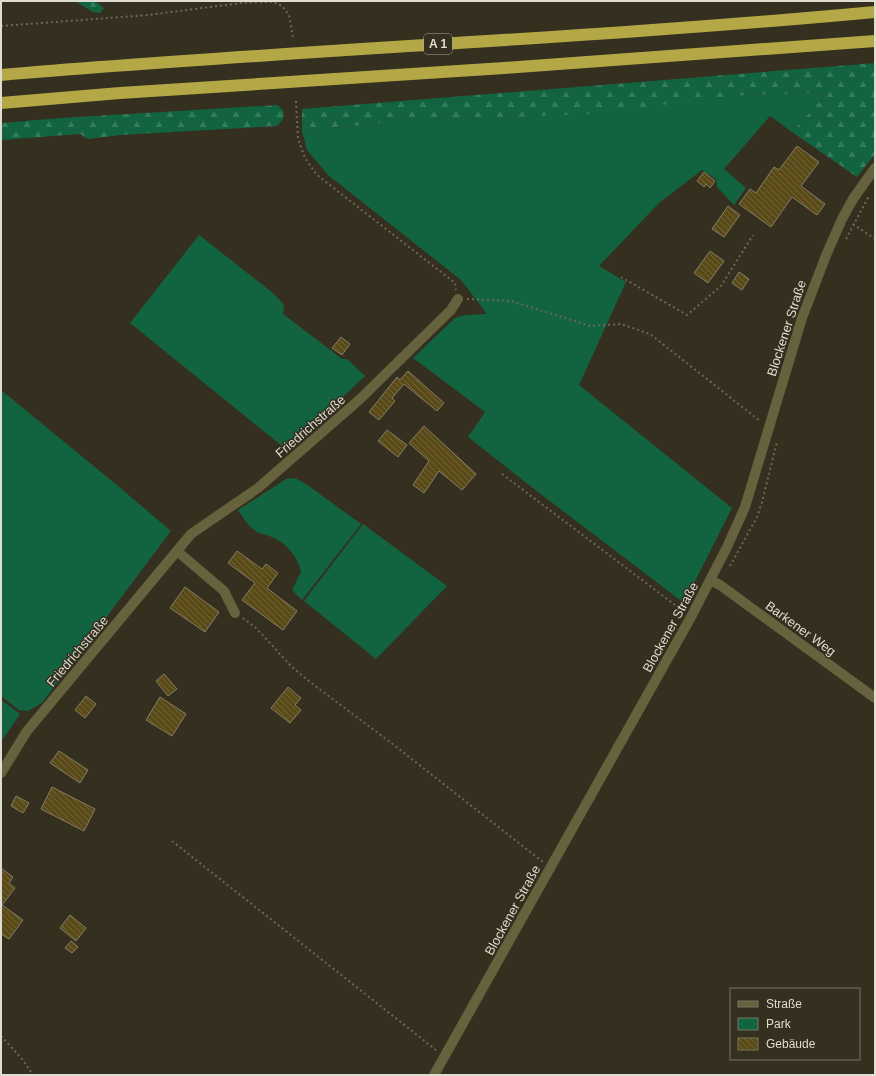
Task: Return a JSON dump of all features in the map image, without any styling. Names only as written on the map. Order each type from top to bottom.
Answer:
[{"type":"highway","name":"A 1","points":[[1,75],[118,65],[654,31],[875,12]]},
{"type":"highway","name":"A 1","points":[[1,103],[120,93],[765,50],[875,41]]},
{"type":"street","name":"Blockener Straße","points":[[434,1075],[691,617],[727,548],[745,507],[802,318],[827,253],[842,219],[853,199],[875,168]]},
{"type":"street","name":"Friedrichstraße","points":[[1,773],[27,731],[191,534],[258,488],[359,400],[451,310],[458,299]]},
{"type":"street","points":[[177,551],[224,591],[235,613]]},
{"type":"street","name":"Barkener Weg","points":[[710,580],[875,698]]},
{"type":"path","points":[[1,26],[148,15],[241,3],[274,2],[282,6],[289,15],[293,37]]},
{"type":"path","points":[[296,101],[298,139],[305,158],[317,175],[455,283],[458,299],[511,301],[590,326],[620,324],[650,334],[762,422],[770,425]]},
{"type":"path","points":[[844,244],[853,224],[870,194]]},
{"type":"path","points":[[853,224],[875,239]]},
{"type":"path","points":[[621,277],[687,315],[721,286],[753,235]]},
{"type":"path","points":[[720,586],[757,517],[778,435]]},
{"type":"path","points":[[502,474],[691,617]]},
{"type":"path","points":[[235,613],[256,628],[291,666],[310,682],[390,742],[550,868]]},
{"type":"path","points":[[172,841],[444,1056]]},
{"type":"path","points":[[1,1036],[23,1060],[33,1075]]},
{"type":"green space","points":[[75,1],[95,1],[104,8],[100,13],[93,12]]},
{"type":"green space","points":[[875,63],[875,154],[857,177],[792,132],[827,93],[744,95],[587,114],[392,122],[302,131],[302,109]]},
{"type":"green space","points":[[827,93],[792,132],[770,116],[724,169],[746,188],[734,205],[717,187],[716,179],[702,170],[659,203],[599,266],[626,282],[579,385],[732,508],[684,603],[468,437],[485,412],[413,358],[455,318],[465,315],[487,314],[461,280],[328,175],[307,150],[302,131],[392,122],[744,95]]},
{"type":"green space","points":[[278,105],[284,112],[283,119],[277,126],[120,135],[88,139],[80,134],[1,140],[1,123]]},
{"type":"green space","points":[[199,235],[273,293],[284,305],[283,314],[342,359],[347,359],[365,376],[287,450],[130,323]]},
{"type":"green space","points":[[1,390],[171,531],[42,703],[28,711],[19,710],[1,696]]},
{"type":"green space","points":[[295,478],[306,484],[361,524],[302,600],[292,590],[301,572],[294,555],[281,542],[254,530],[246,522],[238,510],[286,479]]},
{"type":"green space","points":[[363,524],[447,586],[376,659],[304,601]]},
{"type":"green space","points":[[1,700],[20,714],[1,742]]},
{"type":"building","points":[[797,146],[819,162],[801,186],[825,204],[817,215],[792,197],[771,227],[739,204],[750,189],[756,193],[774,167],[779,170]]},
{"type":"building","points":[[704,172],[715,181],[710,188],[706,184],[704,187],[697,181]]},
{"type":"building","points":[[728,206],[740,215],[724,237],[712,229]]},
{"type":"building","points":[[710,251],[724,261],[708,283],[694,273]]},
{"type":"building","points":[[739,272],[749,279],[742,290],[732,283]]},
{"type":"building","points":[[341,337],[350,344],[342,355],[332,348]]},
{"type":"building","points":[[408,371],[444,403],[437,411],[404,384],[392,398],[395,401],[379,420],[369,412],[397,377],[400,380]]},
{"type":"building","points":[[424,426],[476,474],[462,490],[439,471],[424,493],[413,485],[429,461],[409,443]]},
{"type":"building","points":[[387,430],[407,445],[398,457],[378,441]]},
{"type":"building","points":[[237,551],[262,569],[266,564],[278,573],[267,588],[297,611],[283,630],[242,600],[255,583],[228,563]]},
{"type":"building","points":[[185,587],[219,612],[205,632],[170,608]]},
{"type":"building","points":[[164,674],[177,689],[168,696],[156,681]]},
{"type":"building","points":[[288,687],[301,698],[295,705],[301,710],[290,723],[271,708]]},
{"type":"building","points":[[86,696],[96,704],[85,718],[75,710]]},
{"type":"building","points":[[160,697],[186,714],[172,736],[146,720]]},
{"type":"building","points":[[59,751],[88,770],[80,783],[50,763]]},
{"type":"building","points":[[52,787],[95,809],[84,831],[41,809]]},
{"type":"building","points":[[16,796],[29,803],[23,813],[11,806]]},
{"type":"building","points":[[1,868],[13,877],[9,883],[15,888],[2,905],[23,920],[9,939],[1,934]]},
{"type":"building","points":[[70,915],[86,928],[76,941],[60,928]]},
{"type":"building","points":[[71,941],[78,947],[72,953],[65,948]]}]
